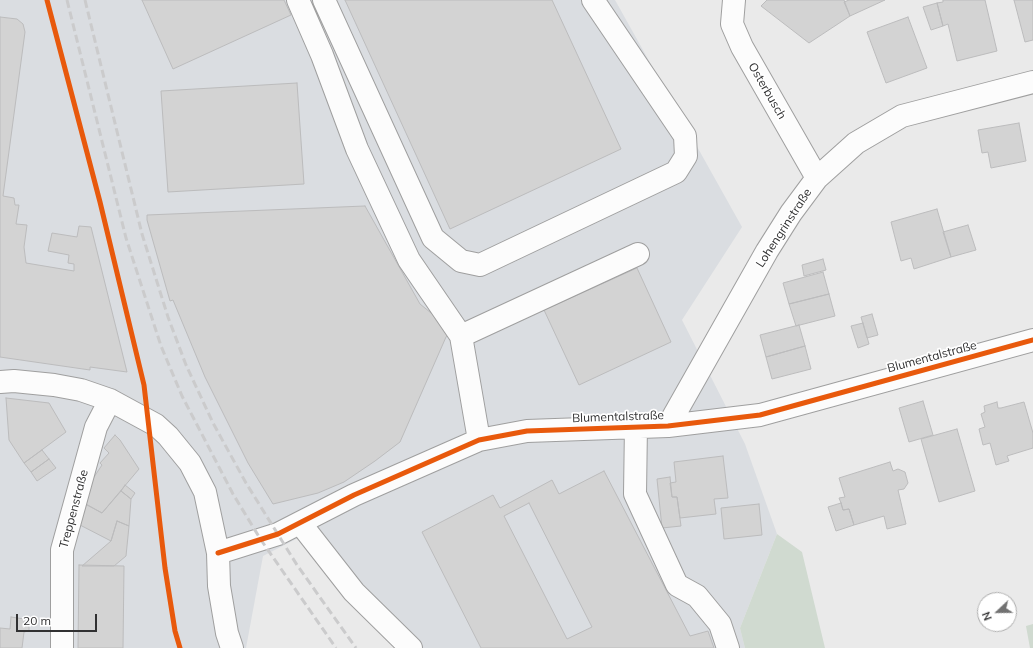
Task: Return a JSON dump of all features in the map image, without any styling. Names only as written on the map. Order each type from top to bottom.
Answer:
[{"type":"street","points":[[298,0],[322,54],[357,150],[409,260],[457,328],[461,336],[479,440]]},
{"type":"street","points":[[324,0],[433,238],[461,261],[480,265],[676,172],[686,156],[686,136],[649,85],[594,0]]},
{"type":"street","name":"Osterbusch","points":[[734,0],[732,24],[742,47],[817,178]]},
{"type":"street","name":"Lohengrinstraße","points":[[668,426],[767,251],[791,213],[817,178],[856,143],[902,116],[1033,82]]},
{"type":"street","points":[[461,336],[638,254]]},
{"type":"street","name":"Blumentalstraße","points":[[218,553],[278,534],[354,495],[479,440],[527,431],[668,426],[760,415],[1033,340]]},
{"type":"street","points":[[0,382],[14,381],[54,385],[81,390],[110,400],[156,425],[190,463],[205,492],[218,553],[219,586],[227,634],[232,648]]},
{"type":"street","name":"Treppenstraße","points":[[62,648],[62,550],[96,427],[110,400]]},
{"type":"street","points":[[636,426],[635,494],[677,585],[697,596],[702,601],[720,624],[728,648]]},
{"type":"street","points":[[300,523],[313,542],[354,592],[411,648]]},
{"type":"shaded area","points":[[0,0],[615,0],[742,227],[682,320],[745,444],[777,534],[740,628],[745,648],[395,648],[362,614],[298,538],[263,556],[246,648],[0,648]]},
{"type":"shaded area","points":[[777,534],[802,552],[825,648],[745,648],[740,628]]},
{"type":"shaded area","points":[[1033,624],[1033,648],[1030,648],[1026,626]]},
{"type":"building","points":[[142,0],[284,0],[291,15],[173,69]]},
{"type":"building","points":[[345,0],[552,0],[621,149],[450,229]]},
{"type":"building","points":[[767,0],[844,0],[850,16],[809,43],[761,6]]},
{"type":"building","points":[[849,0],[885,0],[850,16],[844,2]]},
{"type":"building","points":[[943,0],[985,0],[997,51],[957,61],[948,24],[943,26],[937,3],[943,2]]},
{"type":"building","points":[[1014,0],[1033,0],[1033,40],[1025,42]]},
{"type":"building","points":[[937,3],[943,26],[931,30],[923,7]]},
{"type":"building","points":[[0,17],[17,19],[23,24],[25,32],[3,196],[14,198],[15,205],[19,205],[16,224],[27,225],[24,247],[26,263],[74,271],[74,264],[68,263],[69,255],[48,251],[52,233],[77,237],[79,226],[91,227],[127,372],[90,367],[90,370],[0,357]]},
{"type":"building","points":[[908,17],[927,68],[886,83],[867,32]]},
{"type":"building","points":[[297,83],[304,184],[168,192],[161,91]]},
{"type":"building","points":[[1019,123],[1026,161],[991,168],[988,152],[982,153],[978,130]]},
{"type":"building","points":[[365,206],[420,304],[452,330],[446,337],[400,442],[344,482],[318,493],[273,504],[248,463],[205,377],[173,300],[170,301],[147,220],[147,215]]},
{"type":"building","points":[[937,209],[951,257],[914,269],[911,258],[901,261],[891,222]]},
{"type":"building","points":[[968,225],[976,250],[951,257],[943,232]]},
{"type":"building","points":[[823,259],[826,270],[804,276],[802,265]]},
{"type":"building","points":[[637,268],[671,342],[579,385],[544,310]]},
{"type":"building","points":[[823,272],[829,294],[789,304],[783,283]]},
{"type":"building","points":[[829,294],[835,316],[796,326],[789,304]]},
{"type":"building","points":[[872,314],[878,335],[867,338],[861,317]]},
{"type":"building","points":[[863,323],[869,344],[858,348],[851,326]]},
{"type":"building","points":[[799,325],[805,346],[766,357],[760,335]]},
{"type":"building","points":[[805,346],[811,369],[772,379],[766,357]]},
{"type":"building","points":[[6,398],[49,403],[66,432],[24,463],[9,440]]},
{"type":"building","points":[[923,401],[933,435],[909,442],[899,408]]},
{"type":"building","points":[[997,402],[998,408],[1001,408],[1024,402],[1033,433],[1033,448],[1007,456],[1009,461],[996,465],[990,443],[983,445],[979,429],[985,427],[981,414],[985,412],[984,406]]},
{"type":"building","points":[[957,429],[975,491],[939,502],[921,439]]},
{"type":"building","points":[[115,435],[120,440],[139,469],[102,513],[85,504],[92,480],[102,465],[100,463],[109,453],[104,448]]},
{"type":"building","points":[[42,450],[49,459],[31,472],[24,463]]},
{"type":"building","points":[[723,456],[728,498],[714,499],[716,514],[680,518],[677,497],[672,497],[670,483],[676,482],[674,462]]},
{"type":"building","points":[[49,459],[56,468],[37,481],[31,472]]},
{"type":"building","points":[[890,462],[893,471],[898,469],[905,472],[908,483],[904,489],[898,490],[906,524],[887,529],[884,516],[854,525],[849,509],[843,510],[839,498],[845,497],[839,478]]},
{"type":"building","points":[[604,471],[690,636],[708,631],[714,648],[481,648],[422,532],[493,495],[500,508],[552,480],[559,494]],"holes":[[[529,503],[592,627],[567,639],[504,516]]]},
{"type":"building","points":[[670,477],[672,497],[677,497],[681,526],[662,528],[657,479]]},
{"type":"building","points":[[125,485],[135,493],[131,499],[121,491]]},
{"type":"building","points":[[121,491],[131,499],[129,526],[117,521],[111,541],[80,525],[86,504],[102,513]]},
{"type":"building","points":[[841,503],[843,510],[849,509],[854,525],[836,531],[828,507]]},
{"type":"building","points":[[759,504],[762,535],[724,539],[721,508]]},
{"type":"building","points":[[117,521],[129,526],[126,556],[114,566],[82,566],[111,541]]},
{"type":"building","points":[[79,565],[124,566],[123,648],[78,648]]},
{"type":"building","points":[[11,617],[24,619],[24,624],[29,626],[29,631],[24,632],[22,648],[0,648],[0,628],[10,629]]},
{"type":"railway","points":[[67,0],[126,238],[161,346],[182,396],[233,494],[261,540],[336,648]]},
{"type":"railway","points":[[85,0],[142,234],[168,317],[186,365],[213,423],[246,483],[297,565],[356,648]]},
{"type":"cycle path","points":[[47,0],[100,202],[144,385],[165,568],[175,631],[180,648]]},
{"type":"cycle path","points":[[218,553],[278,534],[354,495],[479,440],[527,431],[668,426],[760,415],[1033,340]]}]
